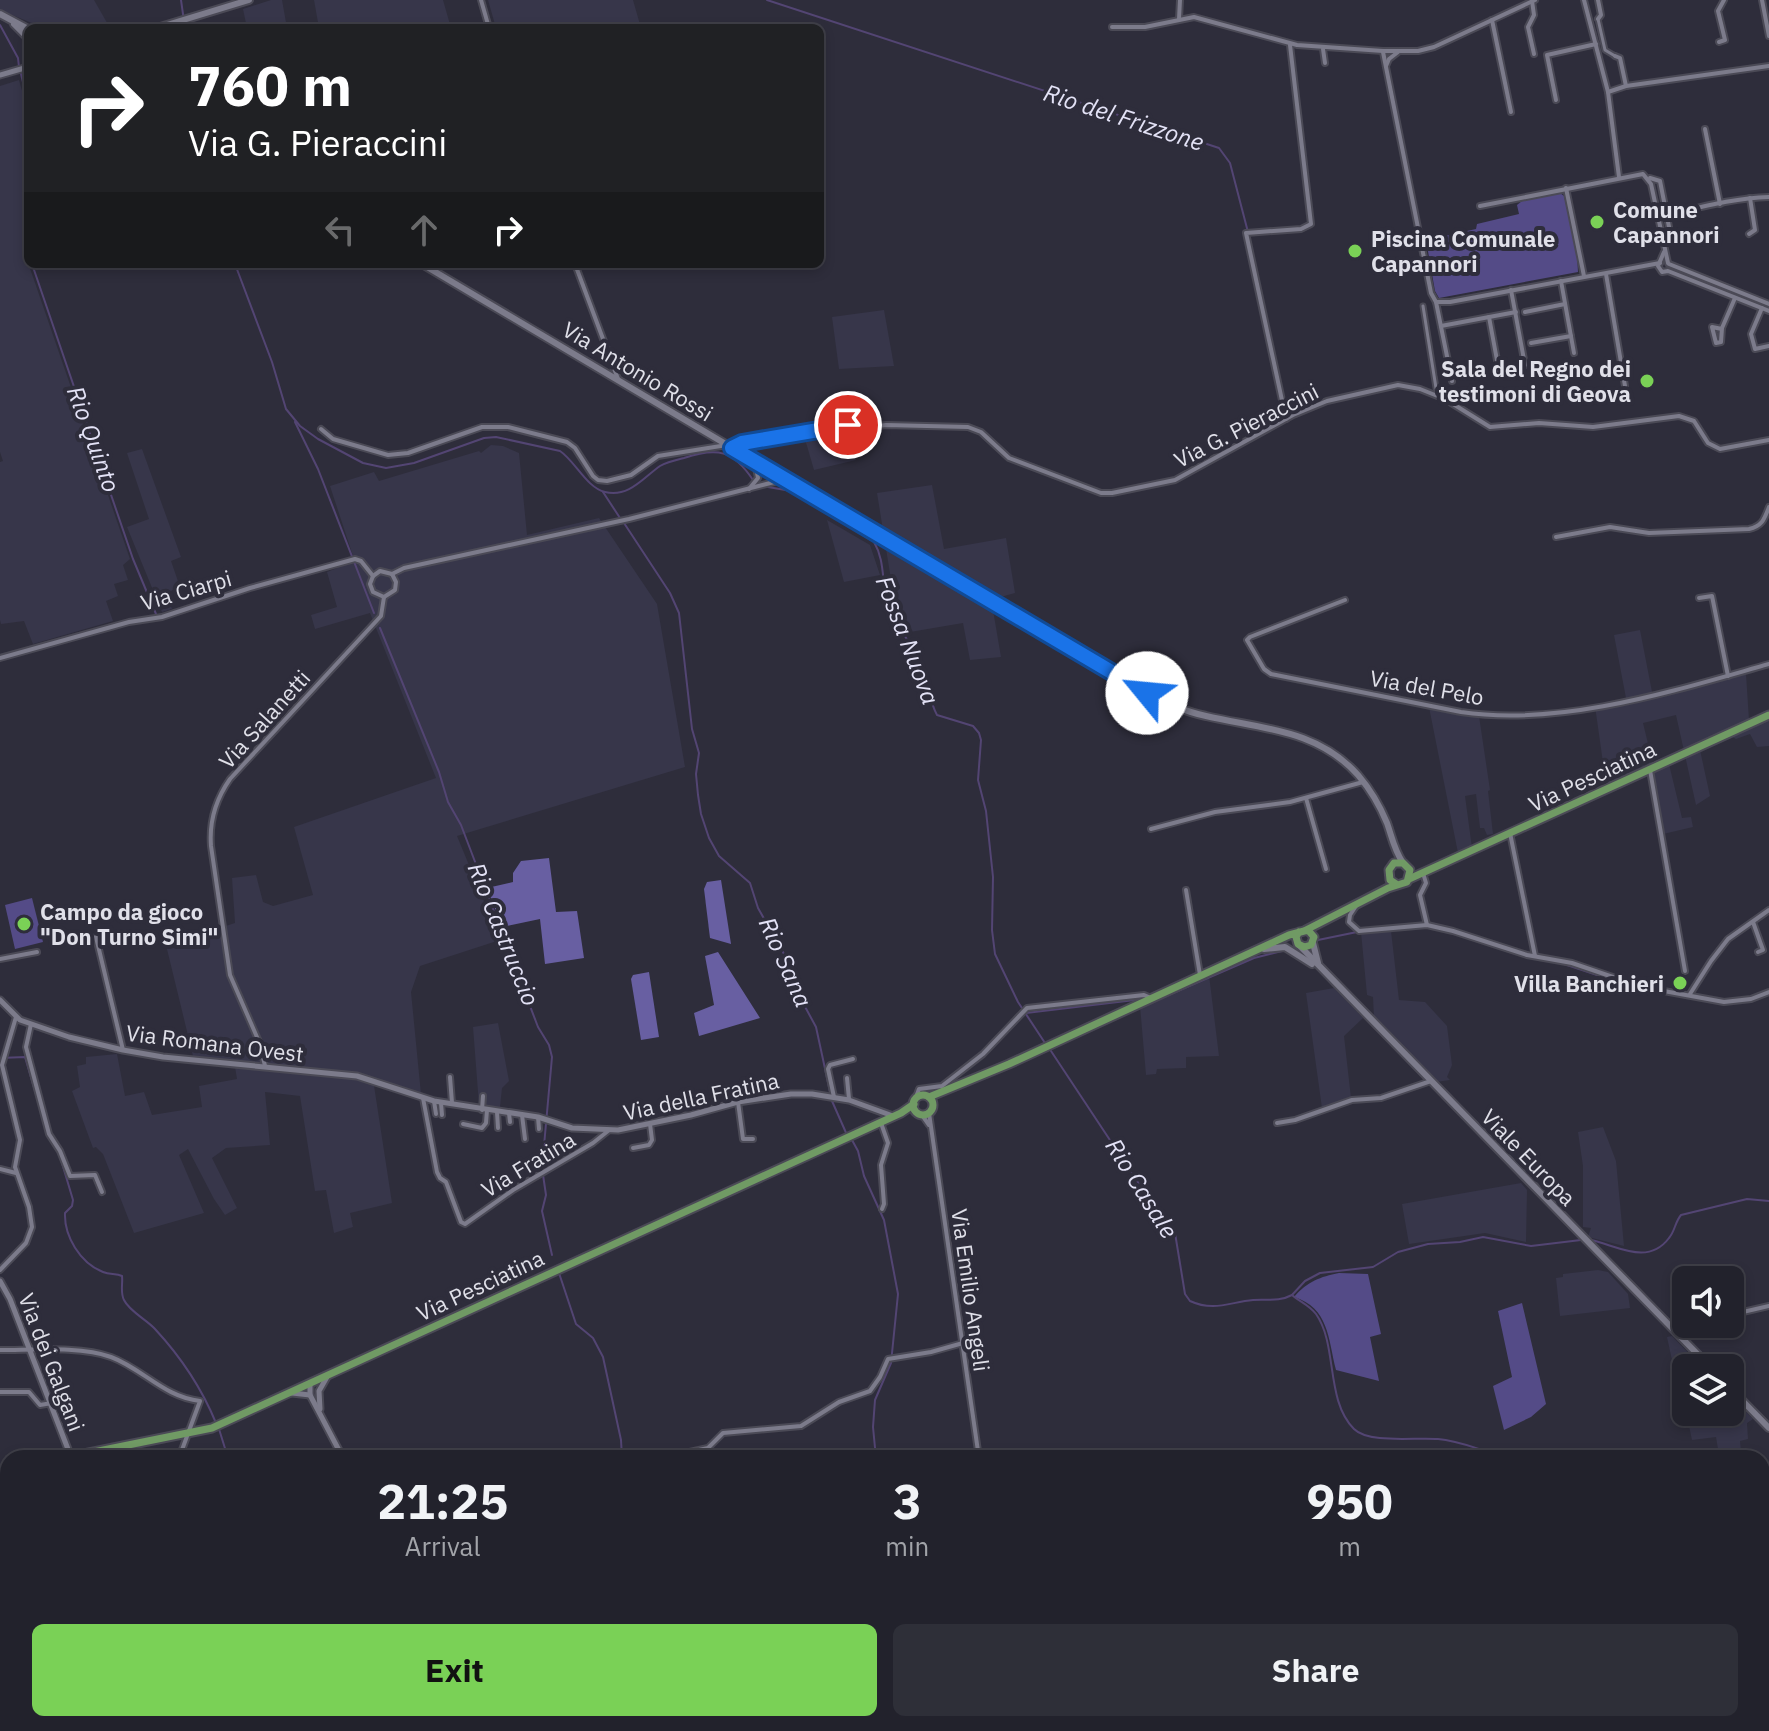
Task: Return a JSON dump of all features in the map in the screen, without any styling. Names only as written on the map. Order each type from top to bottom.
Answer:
[{"type":"main road","points":[[170,24],[249,0]]},
{"type":"main road","points":[[0,14],[24,27]]},
{"type":"main road","points":[[8,19],[24,34]]},
{"type":"main road","name":"Via Antonio Rossi","points":[[429,268],[1137,688],[1193,713],[1279,729],[1336,754],[1378,803],[1393,845]]},
{"type":"main road","name":"Via Pesciatina","points":[[927,1096],[941,1094],[1302,931],[1396,884],[1402,884],[1769,715]]},
{"type":"main road","points":[[1393,845],[1406,865],[1409,879]]},
{"type":"main road","points":[[1393,845],[1392,865],[1406,865],[1426,872]]},
{"type":"main road","name":"Via Pesciatina","points":[[1376,894],[1389,876],[1392,865]]},
{"type":"main road","points":[[1389,876],[1396,884]]},
{"type":"main road","name":"Via Pesciatina","points":[[1275,942],[1307,947],[1330,918]]},
{"type":"main road","points":[[1298,944],[1296,939],[1302,931],[1313,940]]},
{"type":"main road","name":"Viale Europa","points":[[1313,940],[1322,970]]},
{"type":"main road","name":"Viale Europa","points":[[1298,944],[1672,1328]]},
{"type":"main road","name":"Viale Europa","points":[[1252,952],[1279,946],[1322,970]]},
{"type":"main road","name":"Via Pesciatina","points":[[106,1450],[187,1435],[217,1426],[848,1136],[919,1109],[927,1096]]},
{"type":"main road","name":"Via Pesciatina","points":[[919,1109],[927,1096]]},
{"type":"main road","name":"Viale Europa","points":[[1682,1338],[1697,1354]]},
{"type":"main road","points":[[1744,1402],[1769,1428]]},
{"type":"street","points":[[481,0],[488,24]]},
{"type":"street","points":[[1179,19],[1180,0]]},
{"type":"street","points":[[1584,0],[1608,92],[1619,177]]},
{"type":"street","points":[[1598,0],[1601,15],[1598,19],[1605,50],[1620,58],[1626,86]]},
{"type":"street","points":[[1719,42],[1725,40],[1718,11],[1724,0]]},
{"type":"street","points":[[1756,0],[1767,27]]},
{"type":"street","points":[[1762,0],[1769,36]]},
{"type":"street","points":[[1112,27],[1145,27],[1179,19],[1201,18],[1290,44],[1398,51],[1427,49],[1533,1],[1534,15],[1528,27],[1534,54]]},
{"type":"street","points":[[1492,19],[1511,112]]},
{"type":"street","points":[[1286,419],[1248,232],[1301,229],[1311,224],[1290,44]]},
{"type":"street","points":[[1556,100],[1547,55],[1596,44]]},
{"type":"street","points":[[1323,48],[1325,63]]},
{"type":"street","points":[[1383,51],[1431,293],[1436,302],[1452,381]]},
{"type":"street","points":[[1386,73],[1389,59],[1398,51]]},
{"type":"street","points":[[0,75],[24,66]]},
{"type":"street","points":[[1608,92],[1626,86],[1769,66]]},
{"type":"street","points":[[1705,129],[1720,204]]},
{"type":"street","points":[[1480,206],[1643,174],[1660,181],[1670,232],[1661,236]]},
{"type":"street","points":[[1649,178],[1669,263],[1668,271]]},
{"type":"street","points":[[1566,188],[1584,277]]},
{"type":"street","points":[[1667,215],[1726,200],[1769,197]]},
{"type":"street","points":[[1749,234],[1755,230],[1750,198]]},
{"type":"street","points":[[1659,270],[1664,252]]},
{"type":"street","points":[[1436,302],[1660,262],[1769,304]]},
{"type":"street","points":[[1647,266],[1668,271],[1769,311]]},
{"type":"street","points":[[576,268],[618,379]]},
{"type":"street","points":[[1605,273],[1625,386]]},
{"type":"street","points":[[1561,281],[1574,353]]},
{"type":"street","points":[[1511,290],[1525,365]]},
{"type":"street","points":[[1722,329],[1735,298]]},
{"type":"street","points":[[1525,312],[1565,304]]},
{"type":"street","points":[[1423,306],[1436,388],[1443,394],[1442,399]]},
{"type":"street","points":[[1762,308],[1751,334],[1754,348],[1769,346]]},
{"type":"street","points":[[1441,326],[1516,312]]},
{"type":"street","points":[[1489,317],[1499,371]]},
{"type":"street","points":[[1531,343],[1571,336]]},
{"type":"street","name":"Via G. Pieraccini","points":[[321,429],[333,439],[388,455],[417,450],[482,427],[508,427],[567,442],[579,453],[593,476],[607,481],[631,475],[658,456],[673,451],[730,447],[840,425],[861,428],[886,425],[968,427],[981,432],[1014,461],[1101,493],[1175,480],[1286,419],[1327,401],[1398,385],[1420,389],[1442,399],[1490,427],[1539,423],[1593,427],[1679,416],[1694,421],[1708,443],[1720,449],[1769,440]]},
{"type":"street","points":[[754,460],[758,478]]},
{"type":"street","points":[[748,490],[770,469]]},
{"type":"street","points":[[767,483],[770,469]]},
{"type":"street","points":[[392,574],[404,568],[629,519],[787,479]]},
{"type":"street","points":[[1556,537],[1610,527],[1649,533],[1749,529],[1763,522],[1769,507]]},
{"type":"street","name":"Via Ciarpi","points":[[0,658],[129,622],[162,617],[351,560],[361,561],[373,576]]},
{"type":"street","points":[[384,571],[392,574],[396,582],[395,590],[384,597],[376,595],[371,588],[373,576],[384,571]]},
{"type":"street","points":[[1699,598],[1712,596],[1728,676]]},
{"type":"street","name":"Via Salanetti","points":[[265,1066],[260,1044],[230,975],[211,846],[213,813],[230,779],[381,616],[384,597]]},
{"type":"street","name":"Via del Pelo","points":[[1345,600],[1250,637],[1247,640],[1264,669],[1271,674],[1445,709],[1494,715],[1574,711],[1769,664]]},
{"type":"street","points":[[1650,770],[1685,971]]},
{"type":"street","points":[[1151,829],[1215,812],[1270,806],[1363,782]]},
{"type":"street","points":[[1306,798],[1326,869]]},
{"type":"street","points":[[1510,833],[1535,956]]},
{"type":"street","points":[[1426,872],[1426,883],[1420,895],[1427,925]]},
{"type":"street","points":[[1186,890],[1200,975]]},
{"type":"street","points":[[1357,905],[1349,922],[1359,931],[1427,925],[1535,956],[1572,963],[1642,987],[1732,1002],[1769,992]]},
{"type":"street","points":[[1690,994],[1728,939],[1769,910]]},
{"type":"street","points":[[1753,922],[1763,950],[1758,952]]},
{"type":"street","points":[[96,937],[123,1050]]},
{"type":"street","points":[[0,959],[37,952]]},
{"type":"street","points":[[927,1096],[973,1062],[1024,1010],[1144,995],[1151,998]]},
{"type":"street","name":"Via Romana Ovest","points":[[0,1000],[16,1017],[31,1024],[123,1050],[163,1057],[357,1076],[438,1102],[544,1119],[572,1128],[608,1131]]},
{"type":"street","points":[[0,1270],[26,1243],[32,1227],[29,1207],[16,1173],[20,1140],[3,1073],[3,1058],[16,1017]]},
{"type":"street","points":[[31,1024],[26,1047],[49,1134],[70,1176],[95,1175],[102,1192]]},
{"type":"street","points":[[831,1097],[830,1065],[853,1059]]},
{"type":"street","points":[[450,1077],[452,1105]]},
{"type":"street","points":[[847,1078],[849,1100]]},
{"type":"street","points":[[1277,1123],[1295,1120],[1352,1100],[1381,1098],[1431,1081]]},
{"type":"street","name":"Via della Fratina","points":[[608,1131],[738,1102],[791,1094],[849,1100],[897,1115]]},
{"type":"street","points":[[463,1124],[482,1128],[486,1123],[483,1096]]},
{"type":"street","name":"Via Fratina","points":[[423,1098],[437,1172],[446,1182],[461,1222],[465,1224],[486,1207],[608,1131]]},
{"type":"street","points":[[438,1102],[439,1114]]},
{"type":"street","points":[[738,1102],[742,1136],[746,1140],[753,1139]]},
{"type":"street","name":"Via Emilio Angeli","points":[[919,1109],[930,1127],[978,1450]]},
{"type":"street","points":[[497,1112],[498,1128]]},
{"type":"street","points":[[509,1113],[510,1122]]},
{"type":"street","points":[[522,1115],[525,1139]]},
{"type":"street","points":[[539,1129],[544,1119]]},
{"type":"street","points":[[880,1122],[888,1143],[881,1165],[882,1209]]},
{"type":"street","points":[[633,1148],[649,1145],[652,1140],[650,1124]]},
{"type":"street","points":[[0,1169],[16,1173]]},
{"type":"street","name":"Via dei Galgani","points":[[0,1281],[52,1403],[66,1450]]},
{"type":"street","points":[[1744,1312],[1769,1306]]},
{"type":"street","points":[[699,1450],[708,1448],[723,1433],[801,1426],[839,1402],[870,1391],[890,1359],[963,1343]]},
{"type":"street","points":[[0,1350],[96,1353],[114,1358],[179,1397],[200,1401],[182,1450]]},
{"type":"street","points":[[320,1410],[319,1391],[330,1373]]},
{"type":"street","points":[[310,1382],[319,1391]]},
{"type":"street","points":[[310,1382],[310,1395],[340,1450]]},
{"type":"street","points":[[0,1392],[29,1392],[40,1405],[52,1403]]},
{"type":"street","points":[[288,1393],[310,1395]]},
{"type":"shaded area","points":[[0,0],[94,0],[108,24],[34,24],[0,10]]},
{"type":"shaded area","points":[[271,0],[282,0],[286,24],[246,24],[243,9]]},
{"type":"shaded area","points":[[314,0],[443,0],[450,24],[318,24]]},
{"type":"shaded area","points":[[488,0],[633,0],[640,24],[495,24]]},
{"type":"shaded area","points":[[19,80],[24,98],[24,268],[30,268],[130,559],[123,565],[128,580],[114,584],[118,596],[106,601],[113,621],[33,644],[24,621],[1,624],[0,620],[0,462],[3,461],[0,452],[0,86]]},
{"type":"shaded area","points":[[1560,193],[1564,196],[1577,253],[1578,272],[1439,298],[1426,240],[1476,229],[1477,224],[1519,214],[1517,205],[1522,201]]},
{"type":"shaded area","points":[[884,310],[894,366],[839,369],[832,317]]},
{"type":"shaded area","points":[[848,431],[856,460],[814,470],[805,439]]},
{"type":"shaded area","points":[[491,445],[519,453],[527,535],[599,518],[657,604],[685,767],[457,836],[500,940],[420,966],[411,992],[421,1094],[373,1079],[392,1203],[350,1213],[353,1227],[334,1233],[326,1190],[315,1191],[300,1096],[265,1092],[270,1145],[226,1148],[212,1158],[237,1208],[225,1215],[188,1149],[179,1155],[204,1213],[134,1233],[103,1154],[96,1147],[93,1148],[72,1091],[80,1087],[77,1066],[86,1064],[86,1057],[117,1054],[125,1096],[144,1092],[152,1115],[202,1107],[199,1086],[237,1079],[234,1061],[193,1056],[166,945],[235,923],[232,878],[256,875],[263,902],[273,906],[313,895],[294,827],[436,778],[370,613],[315,629],[311,615],[337,607],[327,572],[337,568],[335,562],[353,556],[330,486],[374,472],[379,481],[479,451],[481,453]]},
{"type":"shaded area","points":[[142,449],[181,557],[171,561],[180,587],[166,593],[172,609],[162,612],[127,527],[149,519],[127,453]]},
{"type":"shaded area","points":[[932,485],[944,549],[1006,538],[1015,593],[997,598],[993,610],[1001,657],[970,660],[963,623],[910,632],[894,598],[877,493]]},
{"type":"shaded area","points":[[827,520],[870,545],[880,575],[844,582]]},
{"type":"shaded area","points":[[1640,630],[1653,697],[1746,674],[1749,720],[1769,712],[1769,746],[1757,747],[1750,734],[1736,739],[1731,736],[1700,750],[1710,796],[1696,805],[1676,715],[1643,723],[1655,772],[1669,764],[1682,818],[1691,817],[1693,827],[1659,835],[1648,774],[1607,791],[1595,706],[1626,698],[1614,635]]},
{"type":"shaded area","points":[[1429,707],[1479,716],[1493,834],[1487,835],[1484,828],[1480,828],[1476,794],[1465,796],[1472,848],[1458,853]]},
{"type":"shaded area","points":[[549,858],[556,912],[577,911],[584,958],[545,964],[540,919],[502,927],[487,888],[513,882],[513,873],[521,861]]},
{"type":"shaded area","points":[[721,880],[731,944],[710,938],[704,889],[707,882]]},
{"type":"shaded area","name":"Campo da gioco \"Don Turno Simi\"","points":[[32,898],[43,942],[15,949],[5,905]]},
{"type":"shaded area","points":[[1391,931],[1399,1000],[1425,1002],[1447,1026],[1452,1065],[1447,1077],[1450,1080],[1436,1082],[1374,1018],[1373,997],[1367,995],[1361,932]]},
{"type":"shaded area","points":[[718,952],[760,1018],[699,1036],[694,1013],[714,1005],[705,956]]},
{"type":"shaded area","points":[[649,972],[659,1037],[641,1040],[631,979],[633,975]]},
{"type":"shaded area","points":[[1209,975],[1219,1056],[1186,1057],[1186,1068],[1157,1069],[1156,1074],[1146,1075],[1140,1006]]},
{"type":"shaded area","points":[[1334,988],[1363,1018],[1344,1036],[1351,1098],[1322,1108],[1306,993]]},
{"type":"shaded area","points":[[498,1023],[509,1081],[502,1088],[500,1107],[479,1105],[473,1027]]},
{"type":"shaded area","points":[[1603,1127],[1616,1161],[1624,1246],[1588,1237],[1591,1228],[1583,1227],[1583,1166],[1578,1132]]},
{"type":"shaded area","points":[[1521,1183],[1527,1190],[1526,1242],[1485,1233],[1409,1244],[1402,1204]]},
{"type":"shaded area","points":[[1598,1270],[1608,1272],[1628,1294],[1630,1308],[1560,1316],[1556,1278],[1563,1277],[1563,1274]]},
{"type":"shaded area","points":[[1339,1273],[1368,1274],[1381,1334],[1370,1337],[1379,1381],[1336,1370],[1321,1316],[1306,1302],[1294,1297],[1315,1280]]},
{"type":"shaded area","points":[[1522,1303],[1546,1404],[1531,1417],[1504,1430],[1493,1386],[1512,1377],[1498,1311]]},
{"type":"shaded area","points":[[1672,1336],[1689,1354],[1672,1354],[1672,1360],[1667,1337]]},
{"type":"shaded area","points":[[1744,1410],[1753,1419],[1747,1423],[1748,1439],[1740,1441],[1741,1450],[1718,1450],[1716,1437],[1692,1440],[1689,1426],[1744,1426]]},
{"type":"waterway","name":"Fossa Nuova","points":[[181,0],[184,24]]},
{"type":"waterway","name":"Rio del Frizzone","points":[[767,0],[1219,148],[1230,163],[1278,374]]},
{"type":"waterway","name":"Rio Quinto","points":[[0,25],[18,58],[19,67]]},
{"type":"waterway","name":"Rio Quinto","points":[[21,74],[24,86]]},
{"type":"waterway","name":"Rio Quinto","points":[[33,268],[133,559],[156,614]]},
{"type":"waterway","name":"Fossa Nuova","points":[[237,268],[286,409],[300,426],[318,439],[363,463],[386,468],[414,463],[484,438],[496,437],[560,451],[592,485],[605,492],[629,489],[675,460],[715,452],[738,462],[753,480]]},
{"type":"waterway","name":"Rio Castruccio","points":[[295,422],[318,469],[374,613]]},
{"type":"waterway","name":"Fossa Nuova","points":[[768,487],[791,491],[874,542],[889,605],[920,662],[937,715],[973,726],[979,733],[978,780],[986,811],[993,877],[995,954],[1018,1002],[1045,1043]]},
{"type":"waterway","name":"Rio Sana","points":[[603,492],[620,518]]},
{"type":"waterway","name":"Rio Sana","points":[[624,523],[670,593],[679,613],[692,729],[699,753],[696,774],[698,795],[709,838],[719,856],[750,883],[758,908],[788,961],[796,990],[816,1027],[832,1101],[847,1135]]},
{"type":"waterway","name":"Rio Castruccio","points":[[380,628],[439,772],[448,802],[461,825],[538,1027],[549,1045],[552,1057],[542,1168],[546,1195],[542,1211],[552,1255]]},
{"type":"waterway","points":[[1318,940],[1357,932]]},
{"type":"waterway","points":[[1459,935],[1527,957]]},
{"type":"waterway","points":[[1150,1003],[1254,958],[1282,951]]},
{"type":"waterway","points":[[1564,964],[1624,984]]},
{"type":"waterway","points":[[1026,1013],[1143,999]]},
{"type":"waterway","points":[[1728,1004],[1749,1001]]},
{"type":"waterway","points":[[1713,1003],[1721,1003]]},
{"type":"waterway","name":"Rio Casale","points":[[1049,1048],[1175,1233],[1185,1294],[1190,1301],[1214,1306],[1292,1295],[1316,1314],[1323,1327],[1339,1403],[1354,1429],[1370,1437],[1448,1440],[1483,1450]]},
{"type":"waterway","points":[[0,1058],[25,1057],[43,1118]]},
{"type":"waterway","points":[[46,1132],[59,1153],[73,1200],[65,1213],[65,1222],[75,1248],[95,1268],[122,1276],[122,1294],[126,1304],[155,1329],[173,1350],[190,1373],[216,1423]]},
{"type":"waterway","name":"Rio Sana","points":[[852,1140],[884,1220],[898,1294],[891,1363],[875,1400],[875,1450]]},
{"type":"waterway","points":[[1591,1240],[1632,1252],[1652,1251],[1669,1238],[1681,1215],[1747,1199],[1769,1201]]},
{"type":"waterway","points":[[1292,1295],[1305,1281],[1320,1273],[1373,1267],[1398,1252],[1428,1244],[1483,1237],[1531,1246],[1581,1240]]},
{"type":"waterway","name":"Rio Castruccio","points":[[559,1273],[576,1324],[593,1338],[603,1357],[622,1450]]},
{"type":"waterway","points":[[219,1429],[226,1450]]},
{"type":"place","name":"Comune Capannori","points":[[1597,222]]},
{"type":"place","name":"Piscina Comunale Capannori","points":[[1355,251]]},
{"type":"place","name":"Sala del Regno dei testimoni di Geova","points":[[1647,381]]},
{"type":"place","name":"Campo da gioco \"Don Turno Simi\"","points":[[24,924]]},
{"type":"place","name":"Villa Banchieri","points":[[1680,983]]},
{"type":"route","points":[[848,425],[742,443],[732,448],[1147,693]]}]
